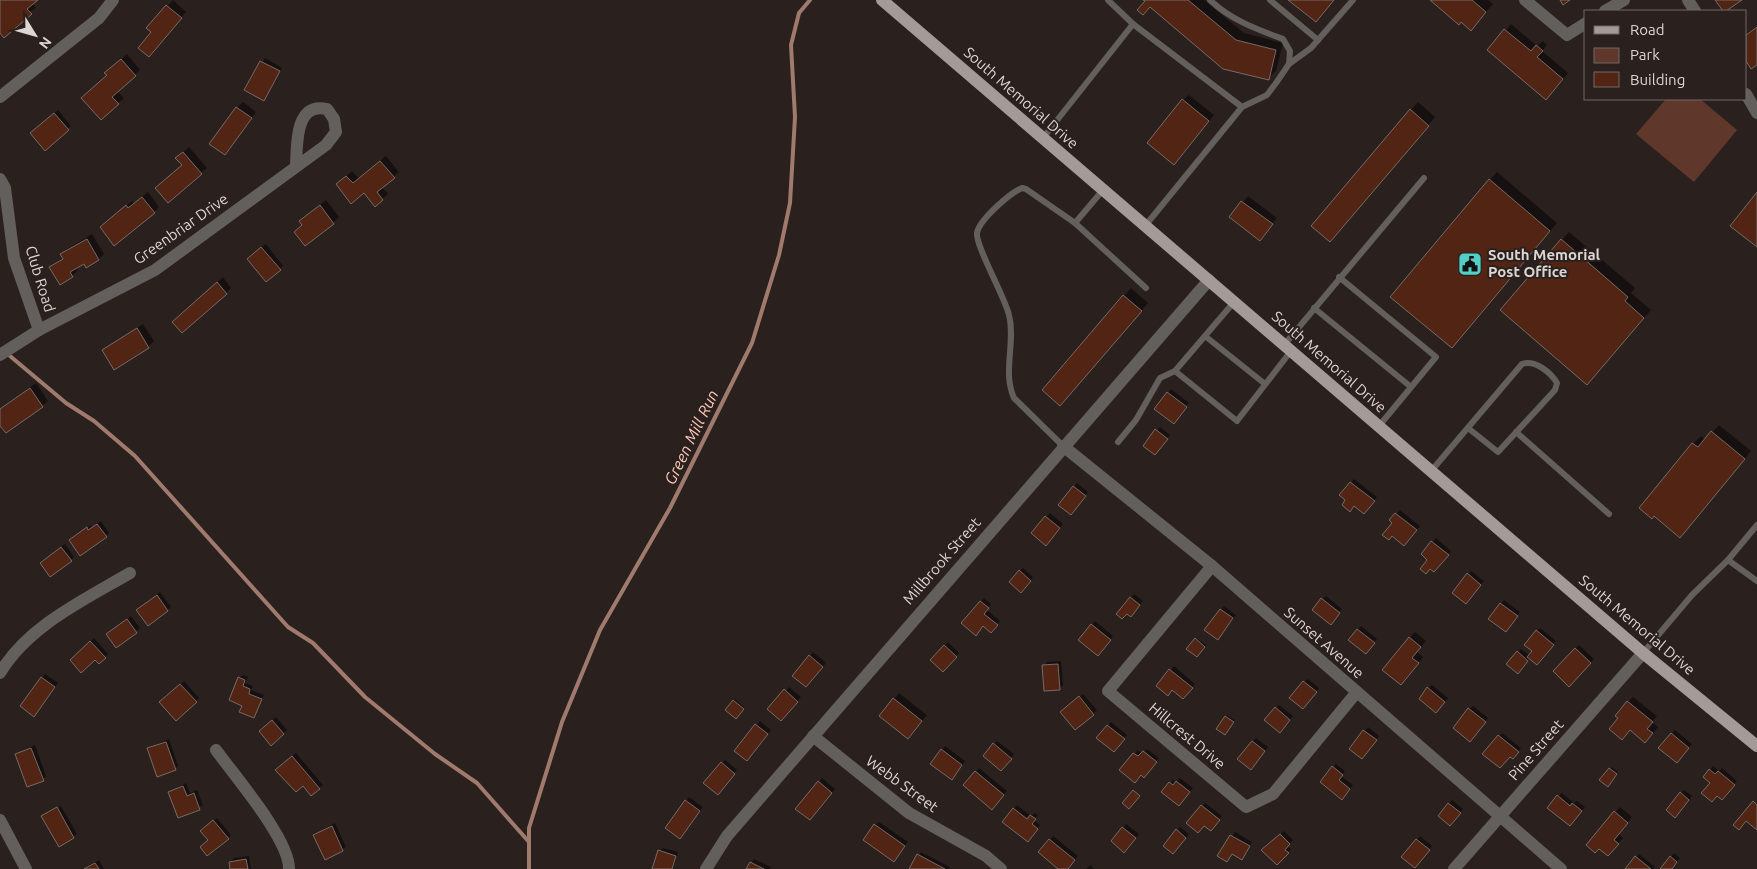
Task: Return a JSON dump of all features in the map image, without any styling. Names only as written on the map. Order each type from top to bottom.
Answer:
[{"type":"main road","name":"South Memorial Drive","points":[[882,0],[1643,653],[1757,746]]},
{"type":"street","points":[[0,97],[98,18],[113,0]]},
{"type":"street","points":[[1524,0],[1567,35],[1584,24]]},
{"type":"street","points":[[1607,10],[1624,0]]},
{"type":"street","name":"Greenbriar Drive","points":[[0,355],[39,330],[155,270],[296,166]]},
{"type":"street","name":"Club Road","points":[[0,180],[5,188],[14,258],[39,330]]},
{"type":"street","name":"Millbrook Street","points":[[706,869],[727,836],[1063,446],[1209,280]]},
{"type":"street","name":"Sunset Avenue","points":[[1063,446],[1212,566],[1561,869]]},
{"type":"street","name":"Hillcrest Drive","points":[[1212,566],[1108,691],[1246,807],[1273,794],[1356,693]]},
{"type":"street","points":[[0,673],[9,658],[66,610],[130,573]]},
{"type":"street","name":"Pine Street","points":[[1454,869],[1643,653]]},
{"type":"street","name":"Webb Street","points":[[813,736],[910,813],[986,856],[1001,869]]},
{"type":"street","points":[[216,750],[270,824],[289,862],[289,869]]},
{"type":"street","points":[[0,820],[26,869]]},
{"type":"lane","points":[[1108,0],[1133,24],[1242,107]]},
{"type":"lane","points":[[1210,0],[1244,24],[1283,39],[1290,51],[1289,64]]},
{"type":"lane","points":[[1270,0],[1318,40]]},
{"type":"lane","points":[[1145,226],[1242,107],[1267,95],[1289,64],[1304,54],[1318,40],[1353,0]]},
{"type":"lane","points":[[1043,138],[1133,24]]},
{"type":"lane","points":[[1175,372],[1237,421],[1265,384],[1314,308],[1424,178]]},
{"type":"lane","points":[[1063,446],[1014,398],[1010,388],[1012,327],[1009,314],[976,234],[979,226],[1014,191],[1022,188],[1074,223],[1146,288]]},
{"type":"lane","points":[[1074,223],[1103,190]]},
{"type":"lane","points":[[1339,277],[1436,357],[1379,426]]},
{"type":"lane","points":[[1118,442],[1136,420],[1160,378],[1175,372],[1234,302]]},
{"type":"lane","points":[[1314,308],[1411,387]]},
{"type":"lane","points":[[1205,336],[1265,384]]},
{"type":"lane","points":[[1432,470],[1522,364],[1528,362],[1537,364],[1557,383],[1555,390],[1498,452],[1468,428]]},
{"type":"lane","points":[[1516,432],[1609,514]]},
{"type":"lane","points":[[1643,653],[1692,595],[1728,560],[1757,525]]},
{"type":"lane","points":[[1728,560],[1757,582]]},
{"type":"green space","points":[[1665,100],[1701,100],[1737,130],[1694,182],[1636,134]]},
{"type":"building","points":[[0,0],[38,0],[27,9],[32,14],[4,38],[0,33]]},
{"type":"building","points":[[1143,0],[1188,0],[1236,40],[1276,50],[1269,80],[1223,69],[1150,7],[1143,15],[1137,10],[1145,1]]},
{"type":"building","points":[[1288,0],[1334,0],[1316,22]]},
{"type":"building","points":[[1430,0],[1472,0],[1486,12],[1471,31],[1461,22],[1459,25]]},
{"type":"building","points":[[1560,0],[1570,0],[1563,5]]},
{"type":"building","points":[[1715,0],[1742,0],[1727,10],[1722,10]]},
{"type":"building","points":[[166,5],[182,18],[149,57],[138,48],[151,32],[146,28]]},
{"type":"building","points":[[1757,27],[1757,65],[1751,69],[1747,63],[1747,34]]},
{"type":"building","points":[[1504,29],[1531,51],[1536,45],[1543,51],[1537,57],[1563,79],[1546,100],[1487,50]]},
{"type":"building","points":[[121,59],[136,76],[112,97],[119,104],[101,120],[81,98],[107,75],[104,73]]},
{"type":"building","points":[[260,61],[280,71],[264,101],[244,90]]},
{"type":"building","points":[[1182,99],[1209,121],[1174,165],[1147,143]]},
{"type":"building","points":[[236,107],[252,118],[225,155],[209,144]]},
{"type":"building","points":[[1410,109],[1429,126],[1330,242],[1311,226]]},
{"type":"building","points":[[54,113],[69,130],[45,151],[30,133]]},
{"type":"building","points":[[183,152],[202,174],[168,203],[155,188],[182,165],[175,158]]},
{"type":"building","points":[[380,161],[395,178],[377,192],[383,200],[375,207],[364,193],[351,204],[336,184],[346,176],[353,183]]},
{"type":"building","name":"South Memorial Post Office","points":[[1489,179],[1550,231],[1452,348],[1390,297]]},
{"type":"building","points":[[1757,192],[1757,247],[1730,226]]},
{"type":"building","points":[[142,197],[155,213],[114,246],[100,227],[126,205],[128,208]]},
{"type":"building","points":[[1241,201],[1273,224],[1260,241],[1229,217]]},
{"type":"building","points":[[320,205],[334,224],[305,246],[294,232],[302,225],[299,221]]},
{"type":"building","points":[[87,239],[99,260],[86,268],[84,264],[70,272],[73,277],[60,285],[49,267],[63,259],[60,254]]},
{"type":"building","points":[[1561,239],[1628,297],[1625,301],[1644,318],[1587,385],[1500,310]]},
{"type":"building","points":[[261,247],[281,270],[266,282],[247,259]]},
{"type":"building","points":[[217,282],[227,294],[182,333],[172,322]]},
{"type":"building","points":[[1123,295],[1142,311],[1060,406],[1042,390]]},
{"type":"building","points":[[137,328],[149,348],[114,370],[102,350]]},
{"type":"building","points":[[30,388],[43,407],[6,433],[0,426],[0,409]]},
{"type":"building","points":[[1167,392],[1187,407],[1174,424],[1154,409]]},
{"type":"building","points":[[1155,429],[1168,439],[1155,455],[1143,446]]},
{"type":"building","points":[[1711,431],[1745,459],[1680,538],[1654,516],[1652,519],[1639,508],[1692,443],[1698,447]]},
{"type":"building","points":[[1350,482],[1375,501],[1364,514],[1354,506],[1350,512],[1342,505],[1345,500],[1339,495]]},
{"type":"building","points":[[1073,486],[1086,496],[1071,515],[1058,505]]},
{"type":"building","points":[[1395,513],[1417,530],[1404,546],[1392,536],[1389,540],[1382,535],[1392,523],[1389,520]]},
{"type":"building","points":[[1045,516],[1060,528],[1046,546],[1031,533]]},
{"type":"building","points":[[97,524],[107,537],[80,556],[69,540],[87,527],[88,530]]},
{"type":"building","points":[[1431,541],[1449,555],[1434,572],[1430,569],[1426,574],[1420,569],[1427,560],[1421,554]]},
{"type":"building","points":[[61,547],[72,561],[50,577],[40,563]]},
{"type":"building","points":[[1019,570],[1031,581],[1021,593],[1009,582]]},
{"type":"building","points":[[1467,573],[1481,585],[1466,604],[1452,593]]},
{"type":"building","points":[[157,595],[168,611],[148,626],[136,610]]},
{"type":"building","points":[[1130,597],[1140,605],[1131,617],[1127,614],[1122,619],[1116,614]]},
{"type":"building","points":[[1321,598],[1340,613],[1331,625],[1312,610]]},
{"type":"building","points":[[980,601],[989,608],[984,614],[998,625],[991,633],[983,626],[976,636],[961,623]]},
{"type":"building","points":[[1500,603],[1518,616],[1506,632],[1488,619]]},
{"type":"building","points":[[1220,609],[1233,618],[1218,640],[1204,630]]},
{"type":"building","points":[[127,619],[137,633],[116,648],[106,634]]},
{"type":"building","points":[[1091,624],[1111,640],[1098,656],[1078,640]]},
{"type":"building","points":[[1357,629],[1375,643],[1366,654],[1348,640]]},
{"type":"building","points":[[1536,630],[1554,645],[1537,665],[1527,657],[1532,651],[1524,645]]},
{"type":"building","points":[[1409,637],[1421,647],[1412,658],[1419,663],[1401,685],[1382,670]]},
{"type":"building","points":[[1195,638],[1205,647],[1197,657],[1186,649]]},
{"type":"building","points":[[90,641],[106,658],[99,664],[95,660],[81,673],[70,660]]},
{"type":"building","points":[[944,645],[957,657],[943,672],[930,660]]},
{"type":"building","points":[[1575,648],[1591,663],[1569,687],[1553,671]]},
{"type":"building","points":[[1517,651],[1528,661],[1518,674],[1506,664]]},
{"type":"building","points":[[809,655],[823,667],[806,687],[792,676]]},
{"type":"building","points":[[1058,664],[1060,690],[1044,691],[1042,665]]},
{"type":"building","points":[[1169,669],[1193,688],[1183,699],[1172,690],[1168,696],[1156,686]]},
{"type":"building","points":[[41,677],[55,687],[34,717],[20,706]]},
{"type":"building","points":[[238,677],[245,680],[243,686],[250,689],[249,694],[262,699],[254,718],[239,712],[242,706],[229,700]]},
{"type":"building","points":[[1303,681],[1317,692],[1303,709],[1289,698]]},
{"type":"building","points":[[180,684],[197,702],[176,721],[159,702]]},
{"type":"building","points":[[1427,687],[1445,702],[1436,713],[1419,699]]},
{"type":"building","points":[[784,689],[798,702],[781,721],[767,709]]},
{"type":"building","points":[[1079,696],[1094,715],[1075,730],[1060,712]]},
{"type":"building","points":[[893,698],[922,721],[908,739],[879,716]]},
{"type":"building","points":[[733,700],[744,709],[736,719],[725,710]]},
{"type":"building","points":[[1627,701],[1653,722],[1647,729],[1653,733],[1645,743],[1630,730],[1622,740],[1609,729],[1618,718],[1615,716]]},
{"type":"building","points":[[1275,707],[1290,720],[1280,733],[1264,720]]},
{"type":"building","points":[[1468,708],[1486,722],[1470,742],[1453,728]]},
{"type":"building","points":[[1225,716],[1234,722],[1225,735],[1216,729]]},
{"type":"building","points":[[272,720],[284,734],[271,746],[259,731]]},
{"type":"building","points":[[755,724],[768,734],[747,761],[734,751]]},
{"type":"building","points":[[1107,725],[1125,739],[1114,752],[1096,738]]},
{"type":"building","points":[[1363,730],[1377,740],[1362,759],[1349,749]]},
{"type":"building","points":[[1671,733],[1689,748],[1677,763],[1658,748]]},
{"type":"building","points":[[1498,735],[1519,752],[1513,759],[1510,757],[1500,768],[1482,754]]},
{"type":"building","points":[[1252,741],[1265,751],[1251,770],[1237,759]]},
{"type":"building","points":[[166,742],[176,770],[157,777],[147,748]]},
{"type":"building","points":[[993,743],[1012,759],[1001,771],[983,756]]},
{"type":"building","points":[[31,748],[44,781],[27,787],[15,754]]},
{"type":"building","points":[[941,749],[962,765],[952,780],[930,764]]},
{"type":"building","points":[[1143,751],[1157,762],[1144,778],[1141,775],[1135,783],[1119,770],[1133,753],[1138,756]]},
{"type":"building","points":[[292,756],[320,789],[311,796],[303,786],[296,792],[275,770]]},
{"type":"building","points":[[721,762],[735,774],[718,795],[703,783]]},
{"type":"building","points":[[1332,766],[1343,775],[1339,780],[1350,789],[1342,800],[1320,782]]},
{"type":"building","points":[[1609,768],[1617,774],[1608,787],[1599,780]]},
{"type":"building","points":[[1709,769],[1715,774],[1718,771],[1735,785],[1722,800],[1717,796],[1712,802],[1701,793],[1710,783],[1703,777]]},
{"type":"building","points":[[975,771],[1004,795],[992,810],[963,785]]},
{"type":"building","points":[[818,781],[832,793],[810,820],[795,809]]},
{"type":"building","points":[[1176,781],[1190,792],[1179,806],[1161,792],[1169,782],[1173,785]]},
{"type":"building","points":[[183,786],[187,796],[194,793],[200,810],[178,818],[168,792]]},
{"type":"building","points":[[1133,790],[1140,796],[1129,809],[1122,803]]},
{"type":"building","points":[[1680,792],[1689,800],[1675,818],[1666,810]]},
{"type":"building","points":[[1557,795],[1570,806],[1572,803],[1582,811],[1570,826],[1547,808]]},
{"type":"building","points":[[685,800],[700,811],[680,839],[665,828]]},
{"type":"building","points":[[1753,801],[1757,805],[1757,830],[1746,821],[1739,830],[1733,825]]},
{"type":"building","points":[[1448,803],[1461,813],[1450,826],[1438,816]]},
{"type":"building","points":[[1201,805],[1220,820],[1211,831],[1204,826],[1198,833],[1186,823]]},
{"type":"building","points":[[57,807],[74,838],[59,847],[41,816]]},
{"type":"building","points":[[1013,808],[1027,819],[1030,815],[1036,819],[1032,824],[1038,829],[1028,842],[1002,822]]},
{"type":"building","points":[[1614,811],[1628,823],[1614,840],[1619,844],[1608,856],[1599,849],[1595,853],[1586,845]]},
{"type":"building","points":[[213,820],[229,839],[207,856],[200,847],[208,840],[200,831]]},
{"type":"building","points":[[874,824],[905,846],[894,862],[863,840]]},
{"type":"building","points":[[332,826],[343,851],[325,860],[313,835]]},
{"type":"building","points":[[1122,827],[1136,838],[1124,853],[1111,841]]},
{"type":"building","points":[[1176,829],[1186,838],[1173,854],[1163,846]]},
{"type":"building","points":[[1280,834],[1290,844],[1285,850],[1289,853],[1277,865],[1261,850]]},
{"type":"building","points":[[1230,835],[1250,846],[1242,860],[1232,854],[1227,862],[1217,856]]},
{"type":"building","points":[[1049,839],[1075,860],[1068,869],[1058,869],[1038,852]]},
{"type":"building","points":[[1416,839],[1430,850],[1415,868],[1401,857]]},
{"type":"building","points":[[658,850],[676,856],[672,869],[652,869]]},
{"type":"building","points":[[917,854],[945,869],[909,869]]},
{"type":"building","points":[[1635,856],[1651,869],[1625,869]]},
{"type":"building","points":[[1670,856],[1677,862],[1672,869],[1660,869]]},
{"type":"building","points":[[246,859],[248,869],[230,869],[229,862]]},
{"type":"building","points":[[750,862],[764,869],[746,869]]},
{"type":"building","points":[[95,863],[99,869],[84,869]]},
{"type":"waterway","name":"Green Mill Run","points":[[529,869],[529,828],[562,722],[600,630],[670,508],[752,343],[779,255],[790,203],[795,117],[791,45],[799,13],[810,0]]},
{"type":"waterway","points":[[10,356],[66,403],[94,421],[135,456],[288,627],[313,643],[365,697],[435,754],[477,783],[529,842]]},
{"type":"place","name":"South Memorial Post Office","points":[[1470,264]]}]
